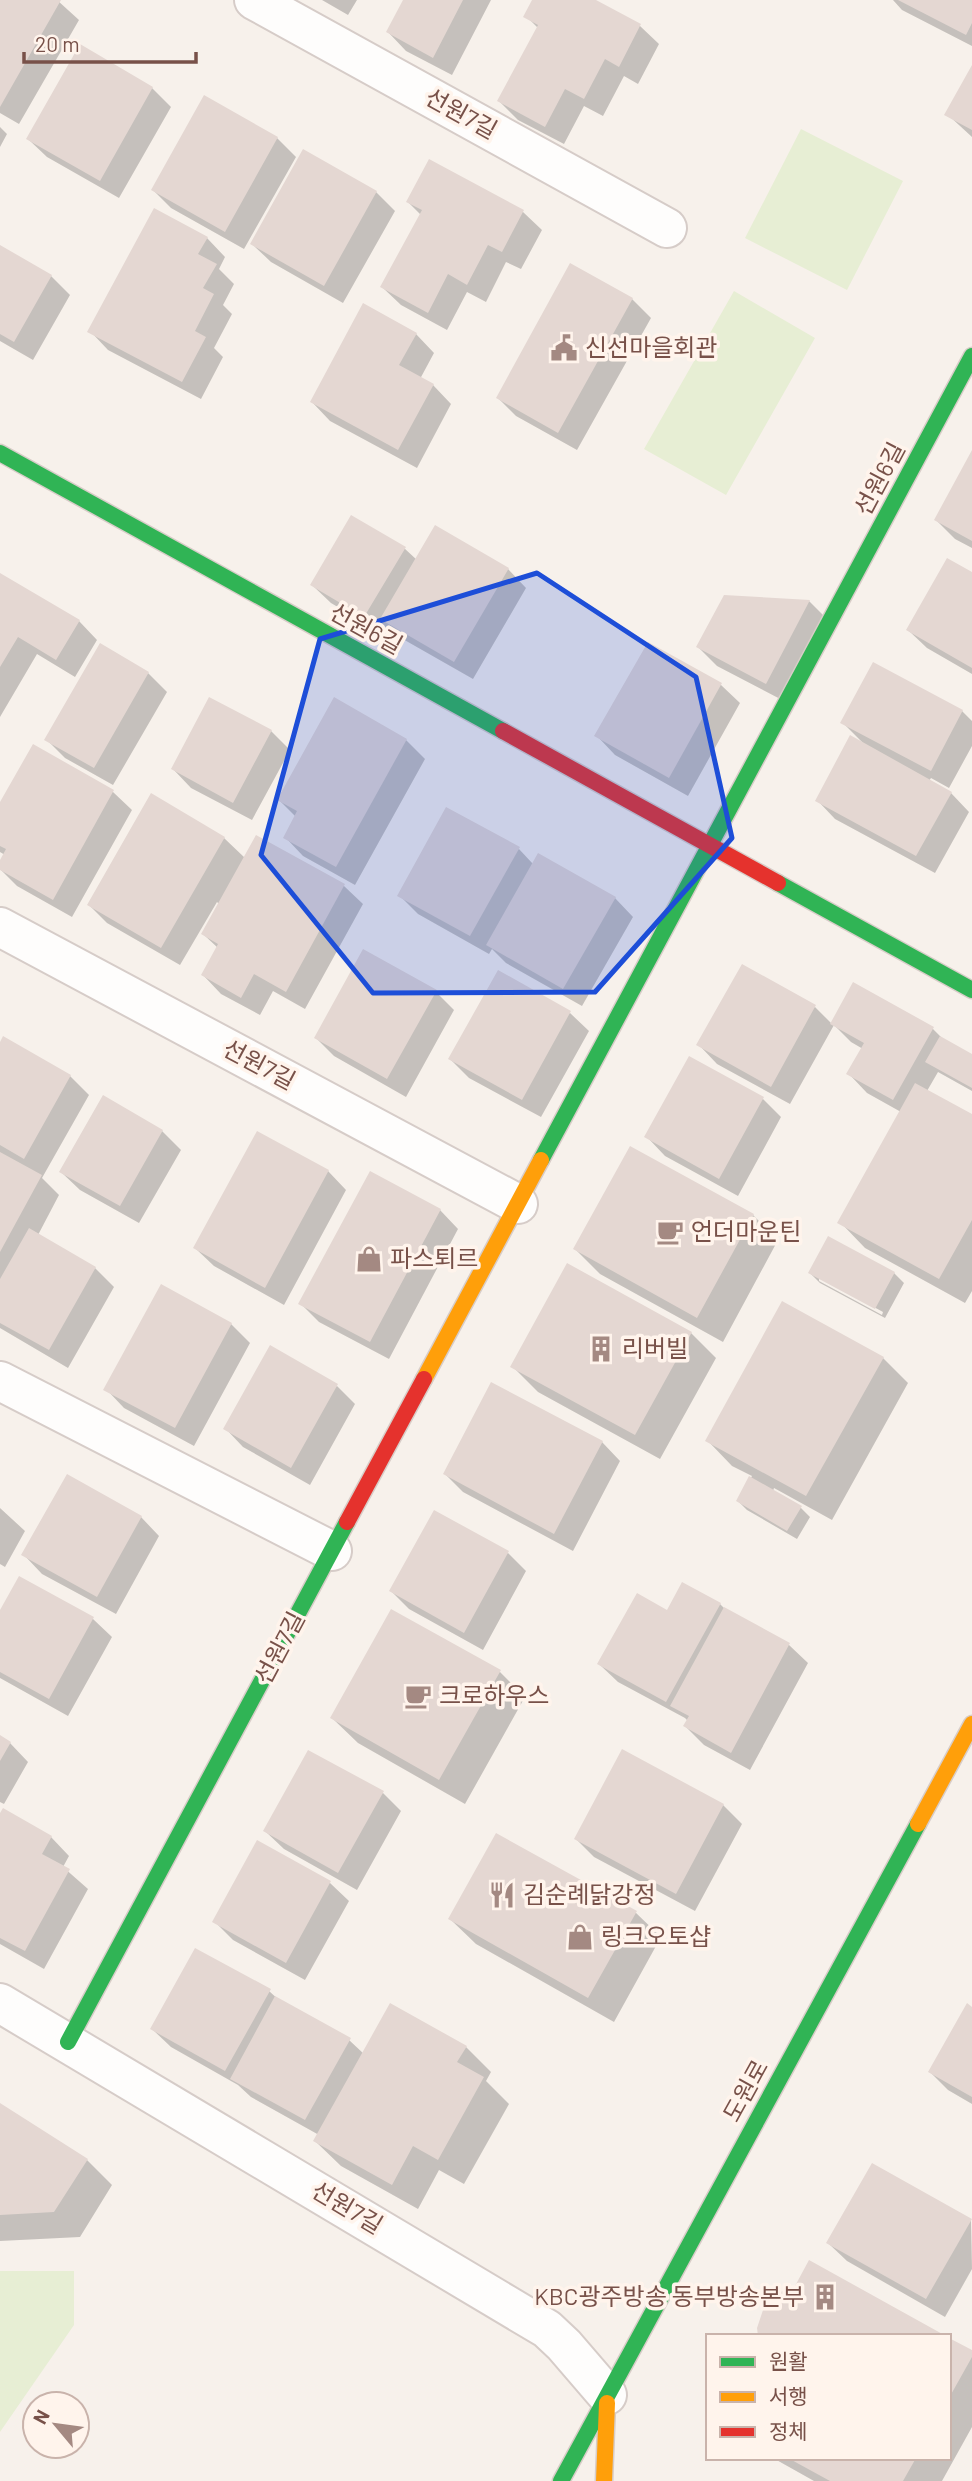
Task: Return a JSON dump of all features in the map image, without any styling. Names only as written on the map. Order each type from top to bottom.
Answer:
[{"type":"street","name":"선원7길","points":[[254,0],[667,228]]},
{"type":"street","name":"선원6길","points":[[710,845],[972,356]]},
{"type":"street","name":"선원6길","points":[[0,453],[972,990]]},
{"type":"street","name":"선원7길","points":[[68,2042],[710,845]]},
{"type":"street","name":"선원7길","points":[[0,927],[518,1204]]},
{"type":"street","points":[[0,1381],[332,1551]]},
{"type":"street","name":"도원로","points":[[561,2481],[972,1724]]},
{"type":"street","name":"선원7길","points":[[0,2003],[547,2329],[607,2395]]},
{"type":"street","points":[[604,2481],[607,2395]]},
{"type":"highlighted area","points":[[537,573],[696,677],[732,838],[595,992],[373,993],[261,855],[320,639]]},
{"type":"green space","points":[[801,129],[903,181],[847,290],[745,238]]},
{"type":"green space","points":[[734,291],[815,338],[726,495],[644,449]]},
{"type":"green space","points":[[0,2271],[74,2271],[74,2325],[29,2390],[21,2390],[21,2402],[0,2432]]},
{"type":"building","points":[[0,0],[61,0],[0,107]]},
{"type":"building","points":[[403,0],[463,0],[433,58],[386,32]]},
{"type":"building","points":[[532,0],[596,0],[641,24],[619,67],[605,59],[584,99],[565,89],[545,127],[497,101],[538,25],[523,17]]},
{"type":"building","points":[[898,0],[972,0],[972,23],[966,35]]},
{"type":"building","points":[[80,44],[153,87],[100,181],[26,139]]},
{"type":"building","points":[[972,65],[972,130],[944,115]]},
{"type":"building","points":[[204,95],[278,137],[225,232],[151,190]]},
{"type":"building","points":[[303,149],[377,191],[324,286],[250,244]]},
{"type":"building","points":[[429,159],[524,210],[502,252],[488,245],[467,285],[448,274],[428,313],[380,287],[422,210],[406,202]]},
{"type":"building","points":[[154,208],[208,237],[198,254],[217,264],[203,288],[214,294],[195,331],[206,337],[182,382],[87,332]]},
{"type":"building","points":[[0,245],[52,275],[14,342],[0,334]]},
{"type":"building","name":"신선마을회관","points":[[570,263],[633,298],[558,433],[496,398]]},
{"type":"building","points":[[363,303],[417,333],[399,365],[434,384],[398,450],[310,402]]},
{"type":"building","points":[[972,450],[972,541],[934,520]]},
{"type":"building","points":[[351,515],[406,547],[364,617],[310,585]]},
{"type":"building","points":[[435,525],[509,568],[454,662],[380,619]]},
{"type":"building","points":[[947,558],[972,572],[972,668],[906,630]]},
{"type":"building","points":[[0,573],[80,620],[56,660],[18,637],[0,667]]},
{"type":"building","points":[[724,595],[810,600],[766,684],[696,647]]},
{"type":"building","points":[[648,642],[722,683],[669,778],[594,736]]},
{"type":"building","points":[[100,643],[149,672],[94,768],[44,740]]},
{"type":"building","points":[[873,662],[963,710],[931,771],[840,723]]},
{"type":"building","points":[[209,697],[272,730],[233,803],[171,769]]},
{"type":"building","points":[[334,697],[407,739],[336,867],[283,838],[297,811],[277,800]]},
{"type":"building","points":[[850,735],[952,792],[916,856],[815,801]]},
{"type":"building","points":[[33,744],[114,790],[53,900],[0,870],[0,860],[6,849],[0,846],[0,802]]},
{"type":"building","points":[[151,793],[225,837],[161,948],[87,905]]},
{"type":"building","points":[[446,807],[520,847],[470,936],[397,896]]},
{"type":"building","points":[[256,835],[345,884],[286,992],[254,974],[241,998],[201,975],[218,944],[201,934]]},
{"type":"building","points":[[538,853],[616,897],[563,989],[486,945]]},
{"type":"building","points":[[363,949],[437,990],[387,1079],[314,1038]]},
{"type":"building","points":[[742,964],[816,1005],[771,1087],[696,1045]]},
{"type":"building","points":[[498,970],[571,1011],[522,1100],[448,1059]]},
{"type":"building","points":[[853,982],[934,1027],[893,1100],[846,1074],[864,1043],[830,1024]]},
{"type":"building","points":[[3,1036],[71,1075],[24,1159],[0,1145],[0,1042]]},
{"type":"building","points":[[940,1036],[972,1054],[972,1088],[925,1062]]},
{"type":"building","points":[[689,1056],[764,1097],[719,1179],[644,1137]]},
{"type":"building","points":[[915,1083],[972,1114],[972,1220],[939,1279],[837,1223]]},
{"type":"building","points":[[103,1095],[163,1130],[120,1206],[59,1172]]},
{"type":"building","points":[[257,1131],[329,1170],[265,1288],[193,1248]]},
{"type":"building","points":[[630,1146],[754,1214],[697,1318],[573,1249]]},
{"type":"building","points":[[0,1152],[42,1175],[0,1252]]},
{"type":"building","points":[[370,1171],[441,1209],[370,1342],[298,1304]]},
{"type":"building","points":[[29,1228],[96,1267],[49,1350],[0,1323],[0,1279]]},
{"type":"building","points":[[828,1236],[895,1272],[875,1309],[808,1273]]},
{"type":"building","name":"리버빌","points":[[567,1263],[692,1332],[635,1435],[510,1367]]},
{"type":"building","points":[[161,1284],[232,1323],[175,1428],[103,1390]]},
{"type":"building","points":[[782,1301],[884,1357],[806,1496],[705,1441]]},
{"type":"building","points":[[270,1345],[338,1384],[291,1468],[223,1429]]},
{"type":"building","points":[[491,1382],[603,1441],[554,1534],[443,1474]]},
{"type":"building","points":[[67,1474],[142,1516],[97,1597],[21,1555]]},
{"type":"building","points":[[749,1476],[802,1506],[787,1531],[736,1501]]},
{"type":"building","points":[[434,1510],[509,1551],[464,1633],[389,1591]]},
{"type":"building","points":[[19,1576],[94,1617],[49,1699],[0,1672],[0,1610]]},
{"type":"building","points":[[682,1582],[721,1603],[666,1702],[597,1664],[637,1593],[667,1610]]},
{"type":"building","points":[[724,1607],[790,1643],[731,1753],[683,1726],[689,1716],[670,1706]]},
{"type":"building","points":[[391,1609],[501,1670],[439,1780],[330,1718]]},
{"type":"building","points":[[0,1735],[11,1742],[0,1761]]},
{"type":"building","points":[[622,1749],[724,1804],[676,1894],[574,1839]]},
{"type":"building","points":[[308,1750],[384,1791],[338,1873],[263,1831]]},
{"type":"building","points":[[3,1808],[52,1836],[42,1854],[70,1869],[25,1951],[0,1938],[0,1813]]},
{"type":"building","points":[[496,1833],[637,1911],[588,1998],[448,1919]]},
{"type":"building","points":[[257,1840],[331,1881],[286,1963],[212,1922]]},
{"type":"building","points":[[195,1948],[271,1989],[225,2071],[150,2029]]},
{"type":"building","points":[[275,1996],[351,2038],[305,2120],[230,2079]]},
{"type":"building","points":[[390,2003],[467,2046],[457,2062],[484,2077],[438,2160],[413,2146],[392,2185],[313,2141]]},
{"type":"building","points":[[967,2003],[972,2007],[972,2097],[928,2072]]},
{"type":"building","points":[[0,2103],[88,2159],[54,2212],[0,2215]]},
{"type":"building","points":[[872,2163],[972,2219],[926,2299],[826,2243]]},
{"type":"building","name":"KBC광주방송 동부방송본부","points":[[809,2260],[942,2334],[758,2334],[763,2310],[778,2293],[795,2286]]},
{"type":"building","points":[[951,2339],[972,2350],[972,2357],[951,2394]]},
{"type":"building","points":[[792,2460],[915,2460],[903,2481],[830,2481]]},
{"type":"traffic: fast","points":[[541,1160],[972,356]]},
{"type":"traffic: fast","points":[[0,453],[503,731]]},
{"type":"traffic: fast","points":[[778,883],[972,990]]},
{"type":"traffic: fast","points":[[68,2042],[347,1522]]},
{"type":"traffic: fast","points":[[561,2481],[918,1824]]},
{"type":"traffic: slow","points":[[424,1379],[541,1160]]},
{"type":"traffic: slow","points":[[918,1824],[972,1724]]},
{"type":"traffic: slow","points":[[604,2481],[607,2403]]},
{"type":"traffic: jam","points":[[503,731],[778,883]]},
{"type":"traffic: jam","points":[[347,1522],[424,1379]]},
{"type":"place","name":"신선마을회관","points":[[564,348]]},
{"type":"place","name":"언더마운틴","points":[[670,1232]]},
{"type":"place","name":"파스퇴르","points":[[369,1259]]},
{"type":"place","name":"리버빌","points":[[601,1349]]},
{"type":"place","name":"크로하우스","points":[[418,1696]]},
{"type":"place","name":"김순례닭강정","points":[[502,1895]]},
{"type":"place","name":"링크오토샵","points":[[580,1937]]},
{"type":"place","name":"KBC광주방송 동부방송본부","points":[[825,2297]]}]
